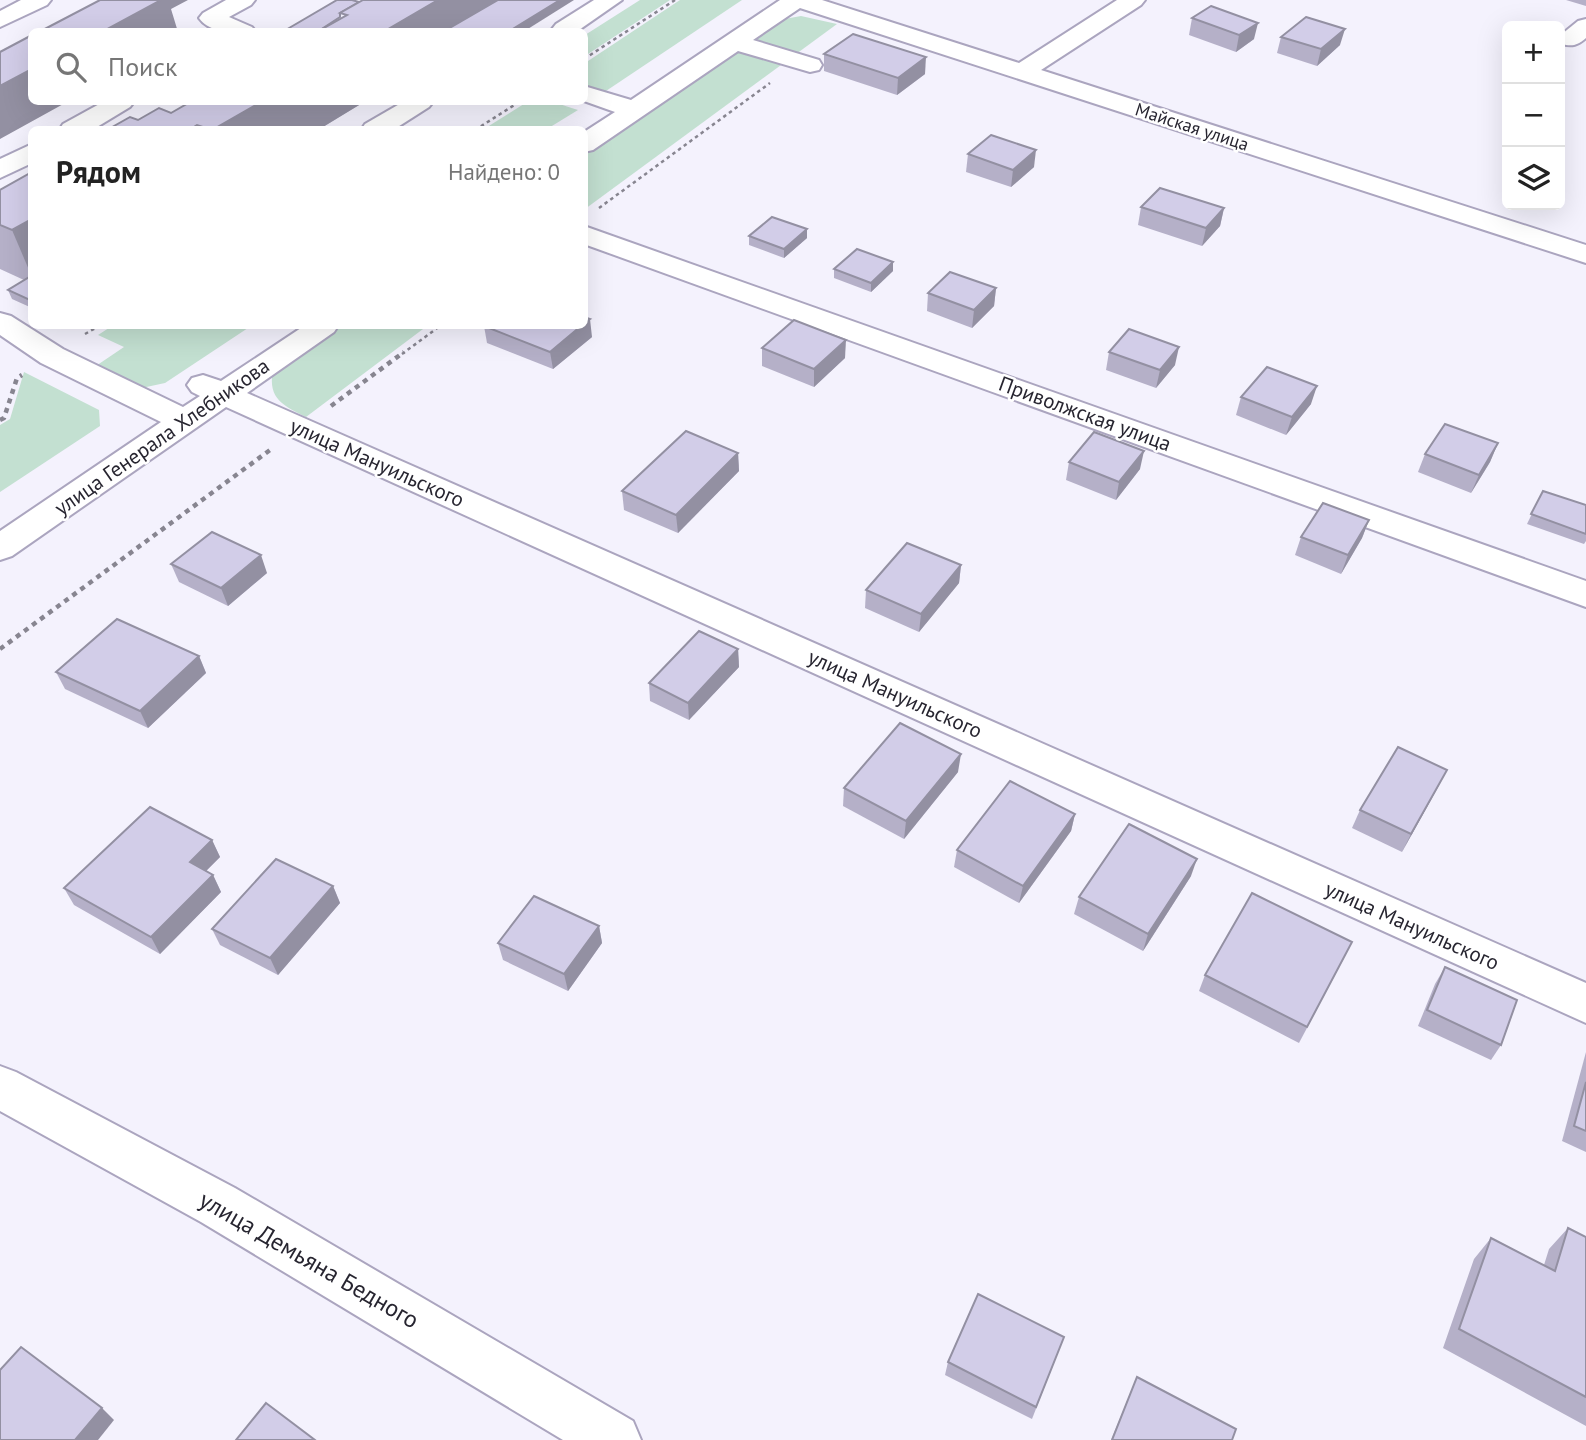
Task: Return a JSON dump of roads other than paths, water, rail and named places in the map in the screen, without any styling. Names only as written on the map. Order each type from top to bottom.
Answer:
[{"type":"street","points":[[0,20],[39,0]]},
{"type":"street","points":[[236,28],[211,18],[243,0]]},
{"type":"street","points":[[566,28],[610,0]]},
{"type":"street","points":[[588,140],[626,107],[771,0]]},
{"type":"street","points":[[587,126],[626,107],[735,42],[797,0]]},
{"type":"street","name":"Майская улица","points":[[797,0],[1586,254]]},
{"type":"street","points":[[1022,72],[1133,0]]},
{"type":"street","points":[[735,42],[805,63]]},
{"type":"street","points":[[588,94],[626,107]]},
{"type":"street","points":[[79,126],[116,105]]},
{"type":"street","points":[[381,126],[415,105]]},
{"type":"street","points":[[0,170],[28,154]]},
{"type":"street","name":"Приволжская улица","points":[[590,223],[1586,594]]},
{"type":"street","points":[[0,322],[52,356],[175,416]]},
{"type":"street","name":"улица Генерала Хлебникова","points":[[213,390],[287,329]]},
{"type":"street","name":"улица Генерала Хлебникова","points":[[0,548],[175,416],[213,390],[318,329]]},
{"type":"street","name":"улица Мануильского","points":[[213,390],[1586,1004]]},
{"type":"street","name":"улица Генерала Хлебникова","points":[[0,522],[175,416]]},
{"type":"street","name":"улица Демьяна Бедного","points":[[0,1087],[218,1205],[614,1440]]}]
